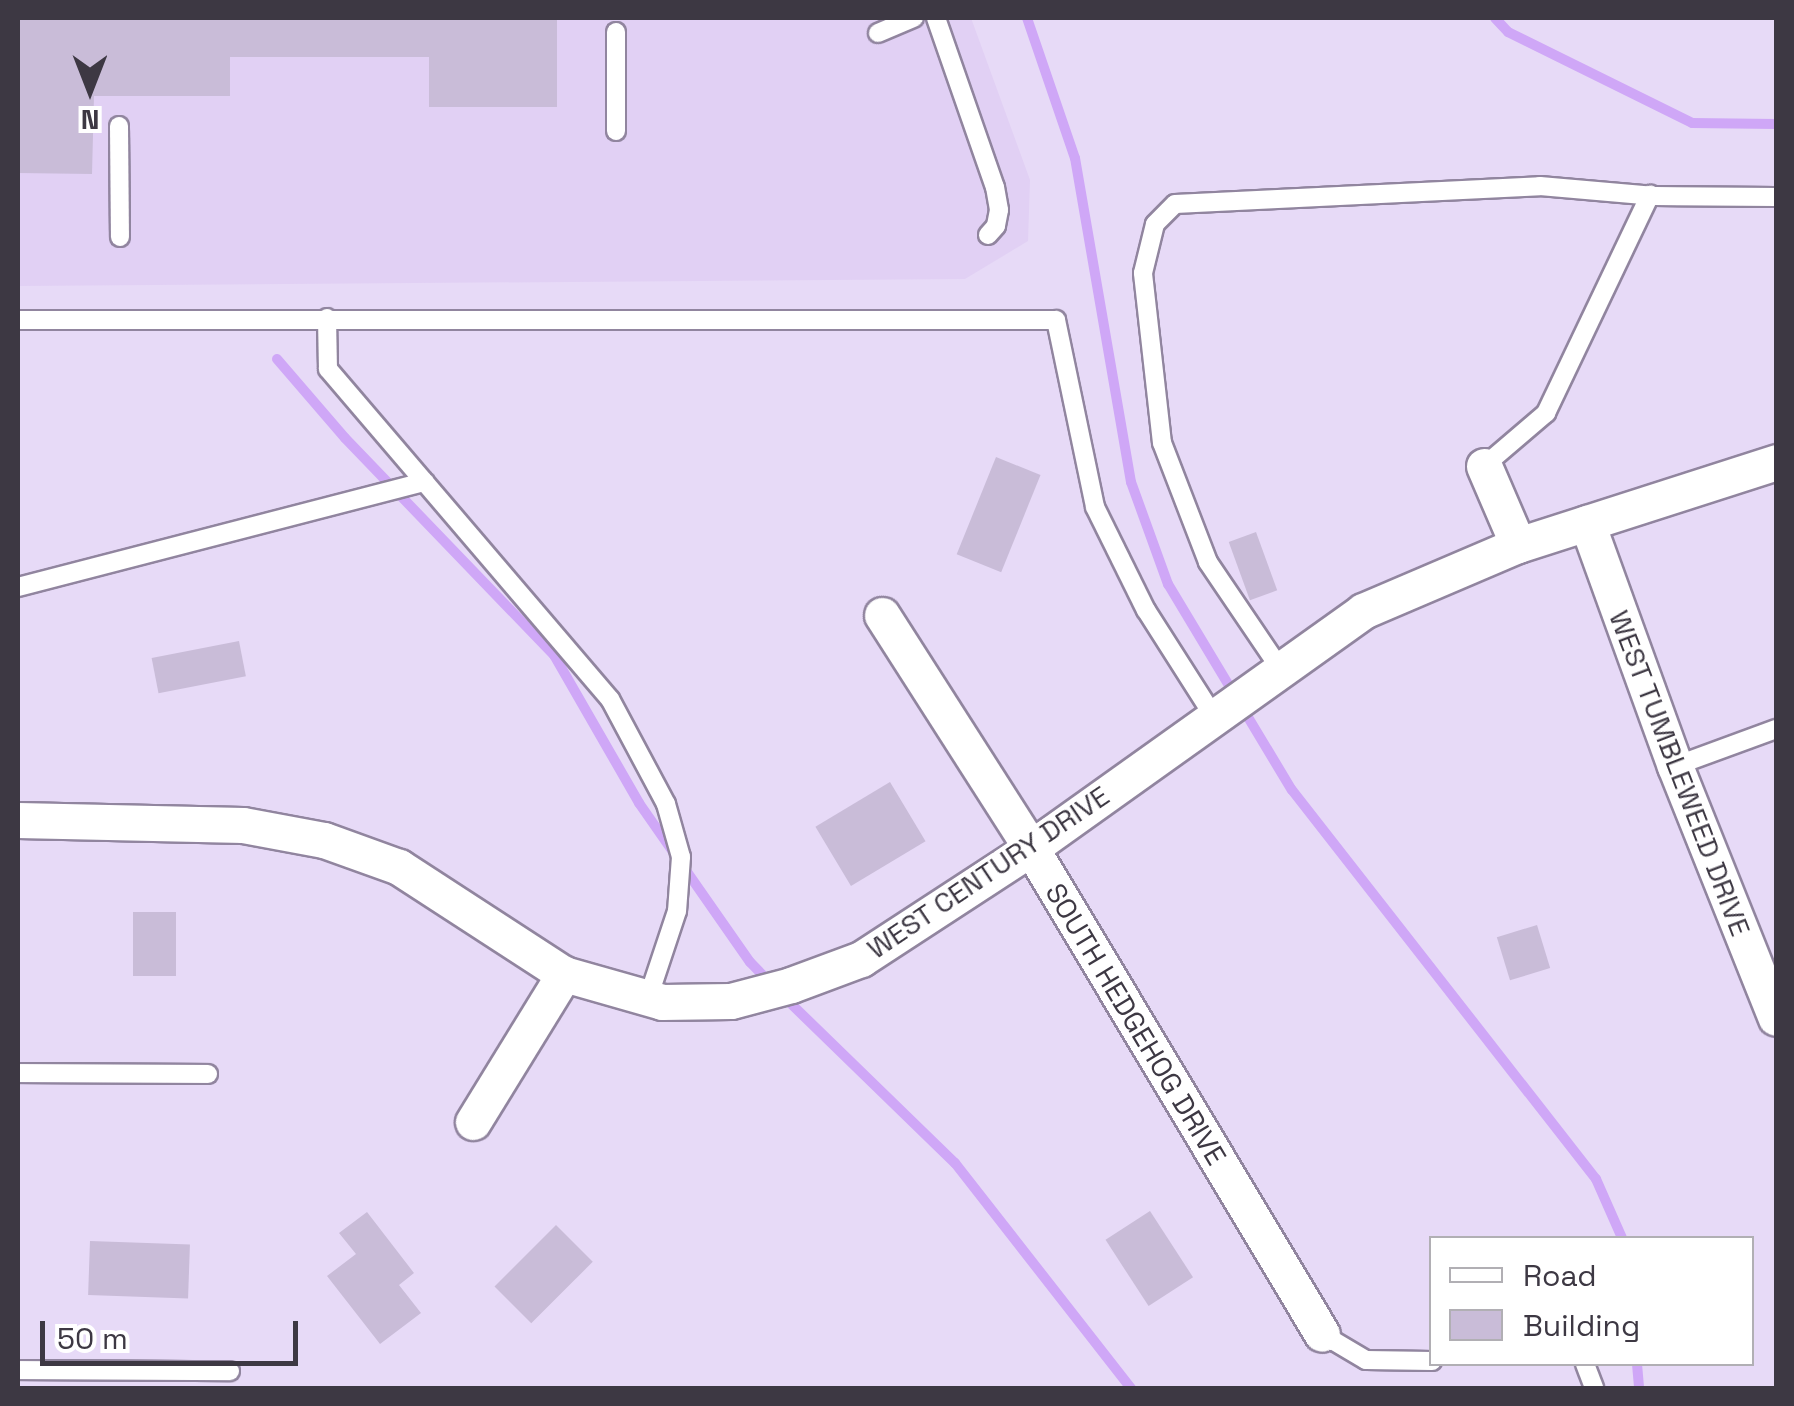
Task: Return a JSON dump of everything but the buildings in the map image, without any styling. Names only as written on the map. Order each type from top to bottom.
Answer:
[{"type":"street","name":"WEST CENTURY DRIVE","points":[[18,820],[242,825],[324,840],[400,868],[564,974],[648,998],[731,1001],[791,985],[860,958],[1032,848],[1280,667],[1363,612],[1518,545],[1776,462]]},
{"type":"street","points":[[1484,466],[1518,545]]},
{"type":"street","name":"WEST TUMBLEWEED DRIVE","points":[[1587,523],[1675,766],[1776,1018]]},
{"type":"street","name":"SOUTH HEDGEHOG DRIVE","points":[[882,615],[1032,848],[1322,1334]]},
{"type":"street","points":[[472,1122],[564,974]]},
{"type":"lane","points":[[878,32],[914,18]]},
{"type":"lane","points":[[936,18],[995,188],[999,210],[996,226],[988,235]]},
{"type":"lane","points":[[616,32],[616,131]]},
{"type":"lane","points":[[119,126],[120,238]]},
{"type":"lane","points":[[1280,667],[1208,562],[1162,443],[1143,273],[1155,224],[1175,204],[1540,186],[1650,195],[1776,197]]},
{"type":"lane","points":[[1484,466],[1546,413],[1650,195]]},
{"type":"lane","points":[[327,318],[328,369],[610,699],[666,804],[681,857],[678,911],[648,998]]},
{"type":"lane","points":[[18,320],[1056,320],[1095,507],[1146,610],[1213,715]]},
{"type":"lane","points":[[18,587],[425,482]]},
{"type":"lane","points":[[1675,766],[1776,729]]},
{"type":"lane","points":[[18,1073],[208,1074]]},
{"type":"lane","points":[[1322,1334],[1366,1360],[1429,1361]]},
{"type":"lane","points":[[18,1370],[230,1371]]},
{"type":"shaded area","points":[[18,18],[971,18],[1030,180],[1028,241],[965,279],[18,286]]},
{"type":"waterway","points":[[1027,18],[1075,158],[1131,482],[1168,584],[1292,790],[1596,1179],[1621,1236]]},
{"type":"waterway","points":[[1495,18],[1508,32],[1692,123],[1776,124]]},
{"type":"waterway","points":[[277,359],[345,438],[554,655],[639,803],[750,962],[769,982]]},
{"type":"waterway","points":[[781,994],[955,1163],[1131,1388]]},
{"type":"waterway","points":[[1637,1366],[1639,1388]]}]
